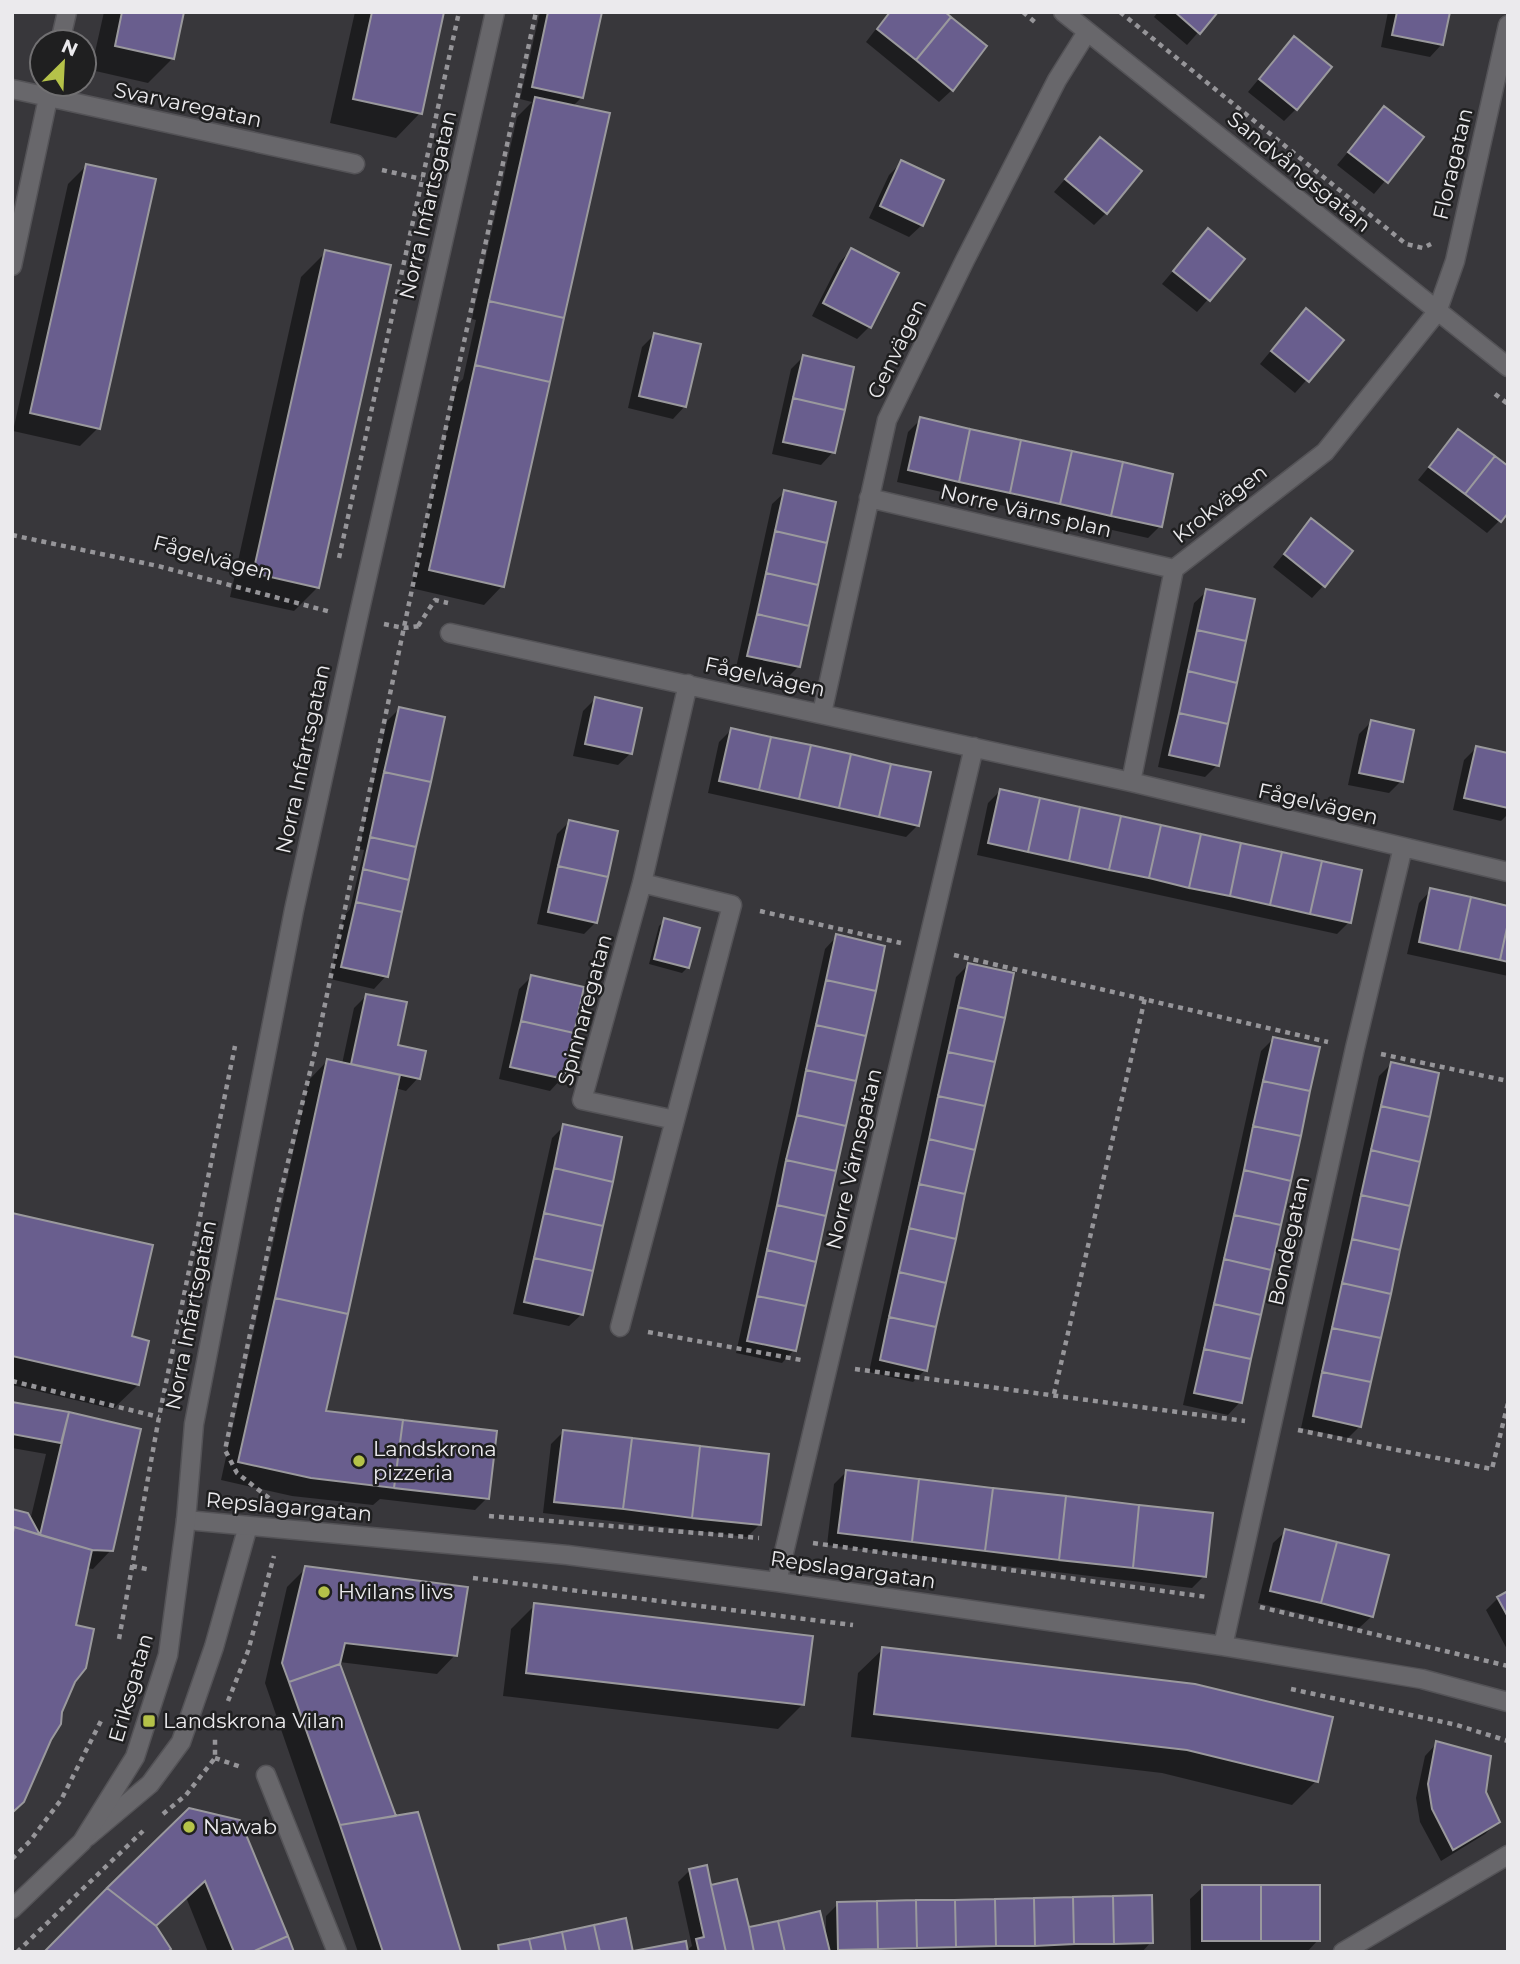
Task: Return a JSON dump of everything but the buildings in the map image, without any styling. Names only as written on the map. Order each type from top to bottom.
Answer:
[{"type":"street","name":"Norra Infartsgatan","points":[[186,1520],[194,1424],[294,910],[495,12]]},
{"type":"street","name":"Sandvångsgatan","points":[[1063,12],[1508,367]]},
{"type":"street","name":"Floragatan","points":[[1437,312],[1455,261],[1508,25]]},
{"type":"street","name":"Genvägen","points":[[822,713],[887,420],[1045,104],[1087,32]]},
{"type":"street","points":[[12,266],[48,98]]},
{"type":"street","name":"Svarvaregatan","points":[[78,98],[355,164]]},
{"type":"street","name":"Krokvägen","points":[[1131,782],[1174,569],[1325,452],[1437,312]]},
{"type":"street","name":"Norre Värns plan","points":[[869,498],[1174,569]]},
{"type":"street","name":"Fågelvägen","points":[[450,633],[1131,782],[1508,872]]},
{"type":"street","name":"Spinnaregatan","points":[[675,1119],[582,1100],[642,883],[688,684]]},
{"type":"street","name":"Norre Värnsgatan","points":[[777,1582],[974,747]]},
{"type":"street","name":"Bondegatan","points":[[1223,1646],[1355,1048],[1403,847]]},
{"type":"street","points":[[620,1327],[732,905],[642,883]]},
{"type":"street","name":"Repslagargatan","points":[[186,1520],[567,1555],[777,1582],[1223,1646],[1422,1679],[1508,1702]]},
{"type":"street","name":"Eriksgatan","points":[[12,1909],[82,1842],[135,1757],[149,1721],[168,1655],[186,1520]]},
{"type":"street","points":[[82,1842],[150,1784],[181,1742],[214,1647],[248,1526]]},
{"type":"street","points":[[266,1775],[337,1952]]},
{"type":"street","points":[[1343,1952],[1508,1856]]},
{"type":"path","points":[[224,1712],[248,1651],[280,1530],[271,1499],[237,1473],[225,1450],[280,1195],[316,1047],[458,365],[536,12]]},
{"type":"path","points":[[1120,12],[1406,244],[1423,248],[1437,240]]},
{"type":"path","points":[[355,164],[422,179]]},
{"type":"path","name":"Fågelvägen","points":[[12,534],[158,566],[358,618],[404,628],[418,626],[450,633]]},
{"type":"path","points":[[732,905],[1508,1081]]},
{"type":"path","points":[[1054,1394],[1145,998]]},
{"type":"path","points":[[620,1327],[829,1365],[1272,1424],[1492,1469],[1508,1403]]},
{"type":"path","points":[[12,1381],[159,1417]]},
{"type":"path","points":[[480,1516],[787,1540],[1233,1601],[1508,1666]]},
{"type":"path","points":[[468,1577],[855,1625]]},
{"type":"path","points":[[1288,1689],[1457,1725],[1508,1741]]},
{"type":"path","points":[[12,1859],[30,1841],[61,1800],[103,1717]]},
{"type":"path","points":[[160,1816],[187,1795],[215,1758],[215,1736],[220,1724]]},
{"type":"path","points":[[17,1952],[152,1823]]},
{"type":"place","name":"Landskrona pizzeria","points":[[359,1461]]},
{"type":"place","name":"Hvilans livs","points":[[324,1592]]},
{"type":"place","name":"Landskrona Vilan","points":[[149,1721]]},
{"type":"place","name":"Nawab","points":[[189,1827]]}]
